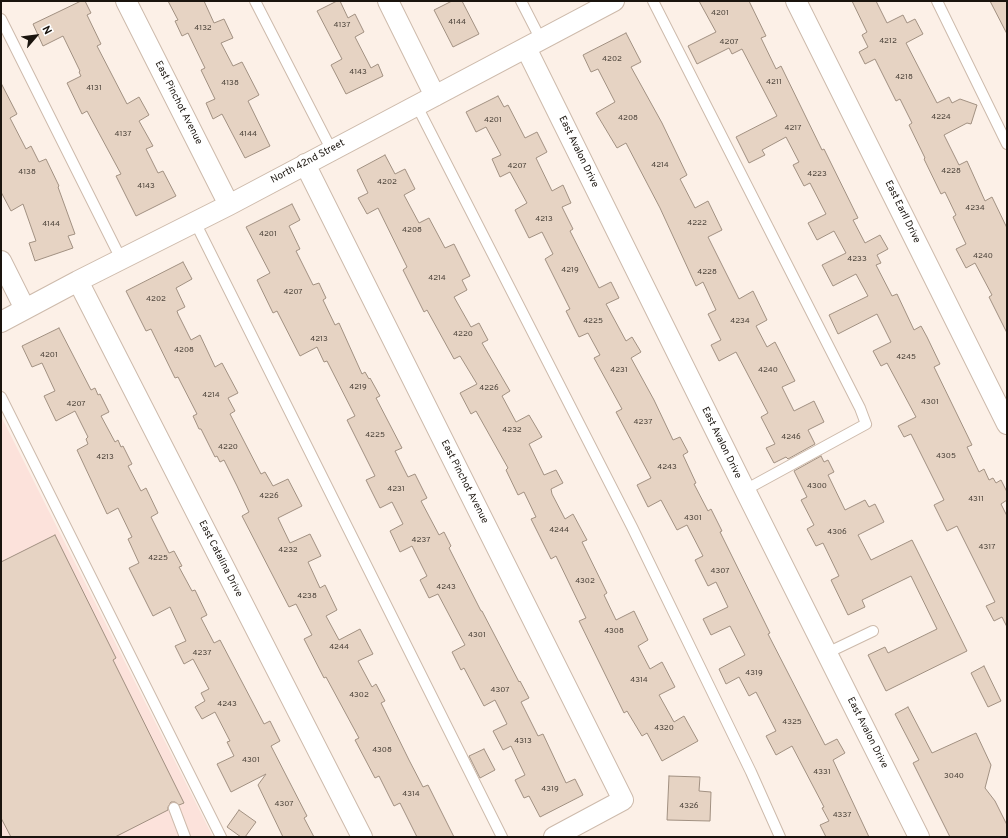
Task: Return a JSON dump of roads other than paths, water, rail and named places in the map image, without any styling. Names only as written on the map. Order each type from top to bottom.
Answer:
[{"type":"street","name":"East Pinchot Avenue","points":[[126,1],[229,205]]},
{"type":"street","points":[[388,1],[435,96]]},
{"type":"street","name":"North 42nd Street","points":[[1,322],[78,281],[229,205],[331,149],[417,106],[614,1]]},
{"type":"street","name":"East Earll Drive","points":[[796,1],[1007,424]]},
{"type":"street","name":"East Avalon Drive","points":[[534,44],[744,490],[919,837]]},
{"type":"street","name":"East Pinchot Avenue","points":[[305,164],[622,800],[554,837]]},
{"type":"street","points":[[1,261],[25,309]]},
{"type":"street","name":"East Catalina Drive","points":[[78,281],[362,837]]},
{"type":"lane","points":[[255,1],[331,149]]},
{"type":"lane","points":[[521,1],[534,44]]},
{"type":"lane","points":[[653,1],[860,408],[866,424],[744,490]]},
{"type":"lane","points":[[937,1],[1007,144]]},
{"type":"lane","points":[[1,19],[121,259]]},
{"type":"lane","points":[[417,106],[635,534],[751,772],[780,837]]},
{"type":"lane","points":[[195,222],[502,837]]},
{"type":"lane","points":[[1,397],[220,837]]},
{"type":"lane","points":[[827,653],[873,631]]},
{"type":"lane","points":[[174,808],[185,837]]}]
